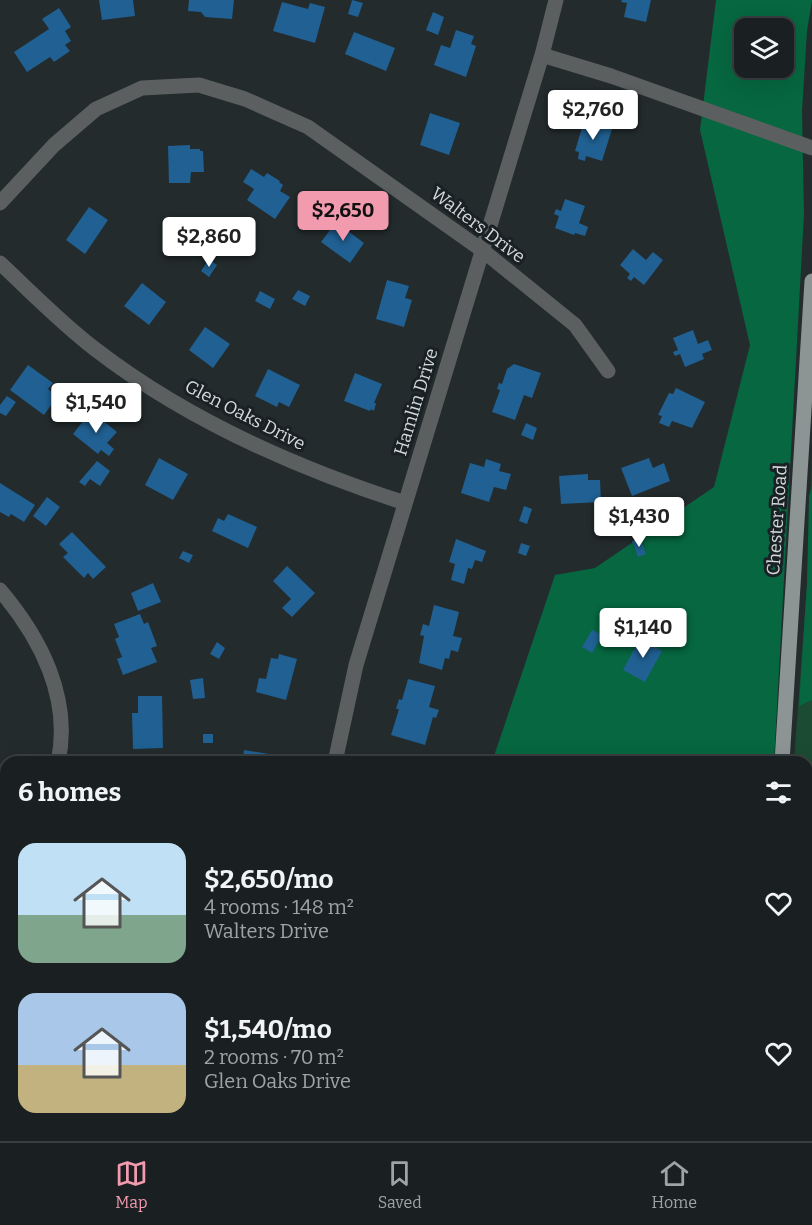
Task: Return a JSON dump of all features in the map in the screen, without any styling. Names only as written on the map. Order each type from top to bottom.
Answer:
[{"type":"main road","name":"Chester Road","points":[[782,756],[812,281]]},
{"type":"street","name":"Hamlin Drive","points":[[336,756],[356,665],[542,55],[556,0]]},
{"type":"street","points":[[542,55],[611,76],[812,148]]},
{"type":"street","name":"Walters Drive","points":[[0,202],[54,145],[96,109],[142,88],[199,85],[245,99],[308,127],[482,250],[574,325],[608,371]]},
{"type":"street","name":"Glen Oaks Drive","points":[[0,263],[95,349],[185,409],[249,442],[330,477],[405,503]]},
{"type":"street","points":[[0,590],[38,642],[51,673],[58,700],[61,728],[59,756]]},
{"type":"green space","points":[[716,0],[812,0],[807,31],[802,111],[804,214],[774,756],[494,756],[555,575],[595,568],[714,487],[750,345],[700,130]]},
{"type":"green space","points":[[812,455],[812,756],[794,756],[807,584]]},
{"type":"green space","points":[[812,485],[812,700],[799,706],[807,584],[809,496]]},
{"type":"building","points":[[99,0],[133,0],[135,16],[102,20]]},
{"type":"building","points":[[189,0],[234,0],[232,19],[205,17],[201,12],[188,11]]},
{"type":"building","points":[[352,0],[363,3],[358,17],[348,14]]},
{"type":"building","points":[[622,0],[651,0],[646,22],[624,17],[627,3],[621,2]]},
{"type":"building","points":[[282,2],[308,9],[310,3],[325,7],[315,43],[273,31]]},
{"type":"building","points":[[59,8],[71,27],[65,31],[71,41],[65,45],[70,51],[54,62],[50,57],[27,72],[14,52],[49,29],[42,19]]},
{"type":"building","points":[[433,12],[444,17],[438,35],[426,30]]},
{"type":"building","points":[[456,30],[474,36],[471,44],[476,46],[466,77],[434,65],[441,45],[450,48]]},
{"type":"building","points":[[354,32],[395,48],[386,71],[345,54]]},
{"type":"building","points":[[430,113],[460,123],[449,155],[420,145]]},
{"type":"building","points":[[584,121],[612,129],[602,161],[586,156],[585,161],[578,159],[579,152],[575,151]]},
{"type":"building","points":[[190,145],[190,149],[203,151],[204,172],[191,172],[190,183],[169,183],[168,146]]},
{"type":"building","points":[[251,169],[264,177],[267,173],[280,181],[283,185],[280,191],[290,197],[275,219],[247,200],[254,189],[243,182]]},
{"type":"building","points":[[565,199],[585,206],[579,223],[588,227],[585,236],[575,233],[574,235],[555,228],[559,216],[554,214],[556,209],[561,211]]},
{"type":"building","points":[[89,207],[108,220],[85,254],[66,240]]},
{"type":"building","points":[[336,222],[364,243],[350,263],[321,242]]},
{"type":"building","points":[[633,249],[646,260],[653,252],[663,260],[644,285],[634,277],[631,281],[627,278],[630,274],[620,265]]},
{"type":"building","points":[[209,259],[217,265],[209,277],[201,271]]},
{"type":"building","points":[[387,280],[409,286],[405,298],[412,300],[404,327],[376,319]]},
{"type":"building","points":[[142,283],[166,302],[149,325],[124,306]]},
{"type":"building","points":[[298,290],[310,296],[305,306],[292,299]]},
{"type":"building","points":[[260,291],[275,299],[270,309],[255,301]]},
{"type":"building","points":[[205,327],[230,344],[213,368],[189,350]]},
{"type":"building","points":[[693,330],[698,344],[708,340],[712,350],[702,354],[704,359],[685,367],[680,354],[675,356],[673,352],[678,350],[673,338]]},
{"type":"building","points":[[514,364],[541,373],[532,398],[524,395],[515,420],[492,412],[500,390],[497,389],[499,383],[502,384],[507,369]]},
{"type":"building","points":[[28,365],[53,383],[48,389],[57,397],[44,415],[10,390]]},
{"type":"building","points":[[268,369],[300,385],[289,407],[279,402],[277,407],[255,396]]},
{"type":"building","points":[[355,373],[382,384],[374,403],[376,403],[374,411],[344,401]]},
{"type":"building","points":[[676,388],[705,402],[692,428],[672,421],[669,427],[659,423],[662,416],[658,415],[669,393],[673,394]]},
{"type":"building","points":[[7,396],[16,402],[6,416],[0,413],[0,405]]},
{"type":"building","points":[[91,411],[117,432],[107,443],[114,449],[109,456],[101,450],[98,454],[73,434]]},
{"type":"building","points":[[526,423],[537,428],[533,440],[521,435]]},
{"type":"building","points":[[159,458],[188,474],[173,500],[145,485]]},
{"type":"building","points":[[649,458],[653,468],[664,463],[670,481],[632,496],[621,468]]},
{"type":"building","points":[[486,459],[501,464],[499,471],[511,474],[506,490],[494,487],[489,502],[461,493],[470,463],[484,467]]},
{"type":"building","points":[[97,461],[110,471],[100,486],[90,479],[85,486],[79,482]]},
{"type":"building","points":[[588,474],[588,480],[600,480],[601,502],[561,504],[559,476]]},
{"type":"building","points":[[0,483],[35,505],[24,522],[11,514],[9,517],[0,512]]},
{"type":"building","points":[[47,497],[60,507],[46,526],[33,516]]},
{"type":"building","points":[[524,506],[532,509],[527,524],[519,521]]},
{"type":"building","points":[[228,514],[257,527],[248,548],[212,531],[218,518],[224,521]]},
{"type":"building","points":[[72,532],[106,567],[93,579],[88,573],[84,578],[63,557],[68,553],[59,544]]},
{"type":"building","points":[[640,538],[646,554],[638,557],[632,541]]},
{"type":"building","points":[[456,539],[486,551],[482,562],[475,560],[472,569],[468,568],[464,584],[451,580],[455,564],[449,562]]},
{"type":"building","points":[[521,543],[530,546],[526,556],[518,553]]},
{"type":"building","points":[[183,551],[193,555],[189,563],[179,558]]},
{"type":"building","points":[[287,566],[315,593],[292,617],[282,608],[291,599],[273,581]]},
{"type":"building","points":[[153,583],[161,602],[138,611],[131,593]]},
{"type":"building","points":[[434,605],[459,612],[453,636],[462,638],[458,652],[451,650],[449,659],[445,658],[442,670],[419,663],[424,636],[420,635],[423,624],[429,626]]},
{"type":"building","points":[[140,614],[144,624],[148,622],[157,646],[151,648],[157,662],[123,675],[117,659],[122,657],[115,639],[119,637],[114,624]]},
{"type":"building","points":[[592,630],[602,635],[592,653],[582,647]]},
{"type":"building","points":[[646,635],[657,641],[654,646],[662,651],[645,682],[623,670],[636,646],[638,648]]},
{"type":"building","points":[[217,642],[225,648],[219,659],[210,654]]},
{"type":"building","points":[[279,654],[297,659],[286,700],[256,692],[259,678],[266,679],[271,658],[278,659]]},
{"type":"building","points":[[203,678],[205,698],[193,699],[190,680]]},
{"type":"building","points":[[408,679],[435,686],[429,707],[439,710],[436,718],[433,717],[425,745],[391,735],[399,709],[396,709],[399,699],[402,700]]},
{"type":"building","points":[[138,696],[162,696],[163,748],[133,749],[132,713],[138,713]]},
{"type":"building","points":[[203,734],[213,734],[213,743],[203,743]]},
{"type":"building","points":[[244,750],[275,755],[275,756],[243,756]]}]
